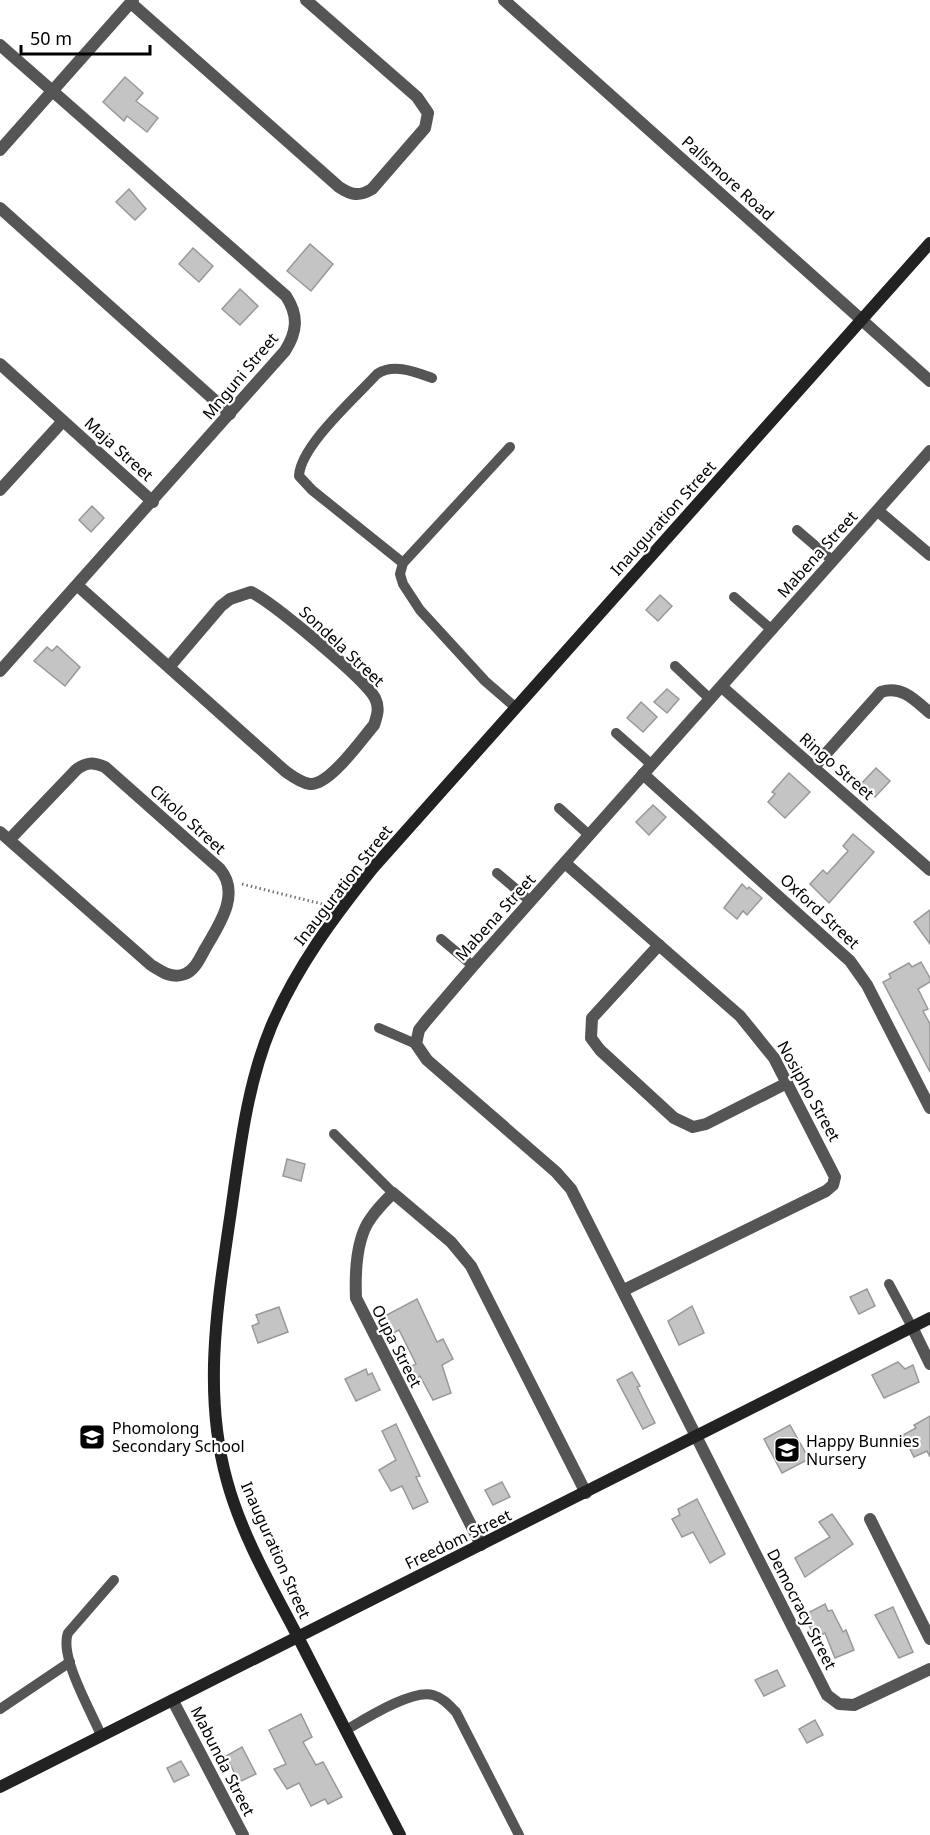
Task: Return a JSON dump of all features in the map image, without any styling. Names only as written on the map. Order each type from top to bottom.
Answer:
[{"type":"street","points":[[0,150],[132,1],[339,187],[354,195],[364,193],[372,189],[425,128],[428,113],[417,97],[306,0]]},
{"type":"street","name":"Pallsmore Road","points":[[504,0],[930,381]]},
{"type":"street","name":"Mnguni Street","points":[[0,45],[286,296],[291,304],[296,323],[291,343],[153,502],[0,671]]},
{"type":"street","points":[[0,208],[230,414]]},
{"type":"street","name":"Inauguration Street","points":[[400,1835],[298,1638],[251,1541],[228,1484],[218,1443],[213,1371],[216,1316],[238,1162],[248,1103],[259,1060],[298,970],[373,868],[930,243]]},
{"type":"street","name":"Maja Street","points":[[0,364],[153,502]]},
{"type":"street","name":"Maja Street","points":[[0,490],[63,421]]},
{"type":"street","name":"Mabena Street","points":[[416,1044],[419,1030],[472,966],[930,450]]},
{"type":"street","points":[[878,511],[930,555]]},
{"type":"street","name":"Sondela Street","points":[[78,585],[169,667],[285,771],[308,784],[317,784],[331,775],[374,725],[377,715],[378,707],[369,689],[271,603],[251,592],[230,599],[221,606],[169,667]]},
{"type":"street","name":"Ringo Street","points":[[722,687],[930,870]]},
{"type":"street","points":[[814,767],[881,692],[889,690],[905,693],[930,713]]},
{"type":"street","name":"Cikolo Street","points":[[88,763],[96,764],[114,775],[219,869],[228,881],[229,896],[221,921],[193,969],[175,976],[163,973],[151,965],[5,836],[76,770],[88,763]]},
{"type":"street","name":"Oxford Street","points":[[647,769],[850,961],[867,986],[930,1108]]},
{"type":"street","name":"Nosipho Street","points":[[565,863],[753,1030],[774,1058],[788,1083],[835,1177],[833,1185],[624,1290]]},
{"type":"street","points":[[659,945],[592,1018],[591,1038],[600,1050],[674,1118],[693,1127],[706,1124],[788,1083]]},
{"type":"street","points":[[416,1044],[427,1060],[565,1181],[624,1290],[696,1435]]},
{"type":"street","points":[[393,1193],[451,1242],[471,1266],[586,1493]]},
{"type":"street","name":"Oupa Street","points":[[393,1193],[369,1220],[362,1238],[355,1282],[356,1298],[481,1545]]},
{"type":"street","name":"Freedom Street","points":[[0,1787],[930,1318]]},
{"type":"street","points":[[912,1327],[930,1364]]},
{"type":"street","name":"Democracy Street","points":[[696,1435],[827,1695],[839,1704],[854,1705],[930,1669]]},
{"type":"street","points":[[870,1519],[930,1639]]},
{"type":"street","name":"Mabunda Street","points":[[173,1701],[243,1835]]},
{"type":"lane","points":[[403,563],[312,490],[300,476],[300,469],[315,443],[377,374],[385,369],[395,369],[432,378]]},
{"type":"lane","points":[[510,447],[403,563],[400,574],[403,584],[420,610],[485,681],[515,707]]},
{"type":"lane","points":[[797,530],[832,561]]},
{"type":"lane","points":[[734,597],[771,630]]},
{"type":"lane","points":[[675,666],[710,699]]},
{"type":"lane","points":[[616,733],[647,769]]},
{"type":"lane","points":[[559,808],[589,835]]},
{"type":"lane","points":[[497,873],[530,901]]},
{"type":"lane","points":[[441,939],[472,966]]},
{"type":"lane","points":[[379,1028],[416,1044]]},
{"type":"lane","points":[[334,1134],[393,1193]]},
{"type":"lane","points":[[888,1284],[912,1327]]},
{"type":"lane","points":[[101,1735],[64,1646],[68,1633],[114,1580]]},
{"type":"lane","points":[[0,1709],[70,1662]]},
{"type":"lane","points":[[346,1730],[377,1712],[421,1694],[433,1695],[445,1701],[456,1712],[519,1835]]},
{"type":"path","points":[[228,881],[341,909]]},
{"type":"building","points":[[125,77],[143,93],[136,101],[158,118],[147,132],[127,116],[124,121],[103,102]]},
{"type":"building","points":[[129,189],[146,209],[135,220],[116,202]]},
{"type":"building","points":[[310,244],[333,264],[311,291],[287,271]]},
{"type":"building","points":[[193,248],[213,266],[199,282],[179,264]]},
{"type":"building","points":[[240,289],[258,306],[240,325],[222,309]]},
{"type":"building","points":[[92,506],[104,518],[91,532],[79,520]]},
{"type":"building","points":[[660,595],[672,606],[658,621],[646,610]]},
{"type":"building","points":[[57,646],[80,667],[65,686],[34,661],[47,647],[52,651]]},
{"type":"building","points":[[667,689],[679,699],[667,713],[654,702]]},
{"type":"building","points":[[641,702],[657,717],[643,732],[627,718]]},
{"type":"building","points":[[876,768],[890,781],[875,797],[861,784]]},
{"type":"building","points":[[789,773],[810,792],[785,818],[768,802],[775,794],[772,792]]},
{"type":"building","points":[[653,805],[666,817],[649,835],[636,822]]},
{"type":"building","points":[[853,834],[874,852],[829,903],[810,884],[823,870],[827,874],[848,851],[843,846]]},
{"type":"building","points":[[742,884],[762,898],[747,915],[743,911],[737,919],[724,908]]},
{"type":"building","points":[[930,910],[930,944],[914,922]]},
{"type":"building","points":[[921,962],[930,978],[930,982],[918,989],[928,1009],[923,1011],[930,1024],[930,1072],[883,982],[891,978],[889,974],[909,963],[912,967]]},
{"type":"building","points":[[287,1159],[305,1164],[301,1181],[283,1176]]},
{"type":"building","points":[[867,1289],[875,1306],[859,1314],[850,1297]]},
{"type":"building","points":[[417,1299],[437,1342],[443,1339],[453,1359],[442,1365],[451,1393],[433,1400],[420,1376],[411,1381],[405,1369],[416,1364],[399,1330],[387,1336],[379,1319]]},
{"type":"building","points":[[692,1306],[704,1333],[679,1345],[668,1321]]},
{"type":"building","points":[[279,1307],[288,1332],[258,1343],[252,1326],[259,1323],[256,1315]]},
{"type":"building","points":[[898,1362],[905,1369],[913,1365],[919,1382],[884,1398],[872,1375]]},
{"type":"building","points":[[366,1369],[368,1375],[372,1373],[380,1390],[356,1401],[345,1379]]},
{"type":"building","points":[[632,1372],[655,1423],[643,1429],[617,1380]]},
{"type":"building","points":[[930,1416],[930,1457],[927,1451],[914,1457],[903,1435],[916,1428],[914,1425]]},
{"type":"building","points":[[396,1424],[420,1476],[416,1477],[428,1502],[413,1509],[402,1486],[391,1491],[379,1470],[396,1460],[382,1431]]},
{"type":"building","name":"Happy Bunnies Nursery","points":[[790,1425],[809,1459],[782,1473],[764,1439]]},
{"type":"building","points":[[502,1482],[510,1497],[493,1505],[485,1490]]},
{"type":"building","points":[[697,1499],[725,1554],[710,1563],[693,1532],[682,1537],[672,1519],[680,1515],[678,1509]]},
{"type":"building","points":[[832,1514],[853,1544],[805,1577],[795,1558],[830,1537],[819,1522]]},
{"type":"building","points":[[825,1604],[828,1611],[832,1610],[843,1632],[846,1630],[854,1650],[835,1658],[825,1633],[815,1638],[804,1615]]},
{"type":"building","points":[[893,1607],[913,1652],[899,1658],[875,1615]]},
{"type":"building","points":[[777,1670],[785,1686],[764,1696],[755,1680]]},
{"type":"building","points":[[301,1714],[312,1737],[303,1742],[316,1765],[323,1762],[342,1797],[328,1804],[325,1799],[311,1806],[299,1783],[287,1789],[274,1769],[286,1764],[269,1730]]},
{"type":"building","points":[[815,1720],[823,1735],[807,1743],[799,1729]]},
{"type":"building","points":[[242,1747],[256,1774],[239,1782],[226,1756]]},
{"type":"building","points":[[181,1761],[189,1775],[174,1782],[167,1768]]},
{"type":"place","name":"Phomolong Secondary School","points":[[92,1437]]},
{"type":"place","name":"Happy Bunnies Nursery","points":[[787,1450]]}]
